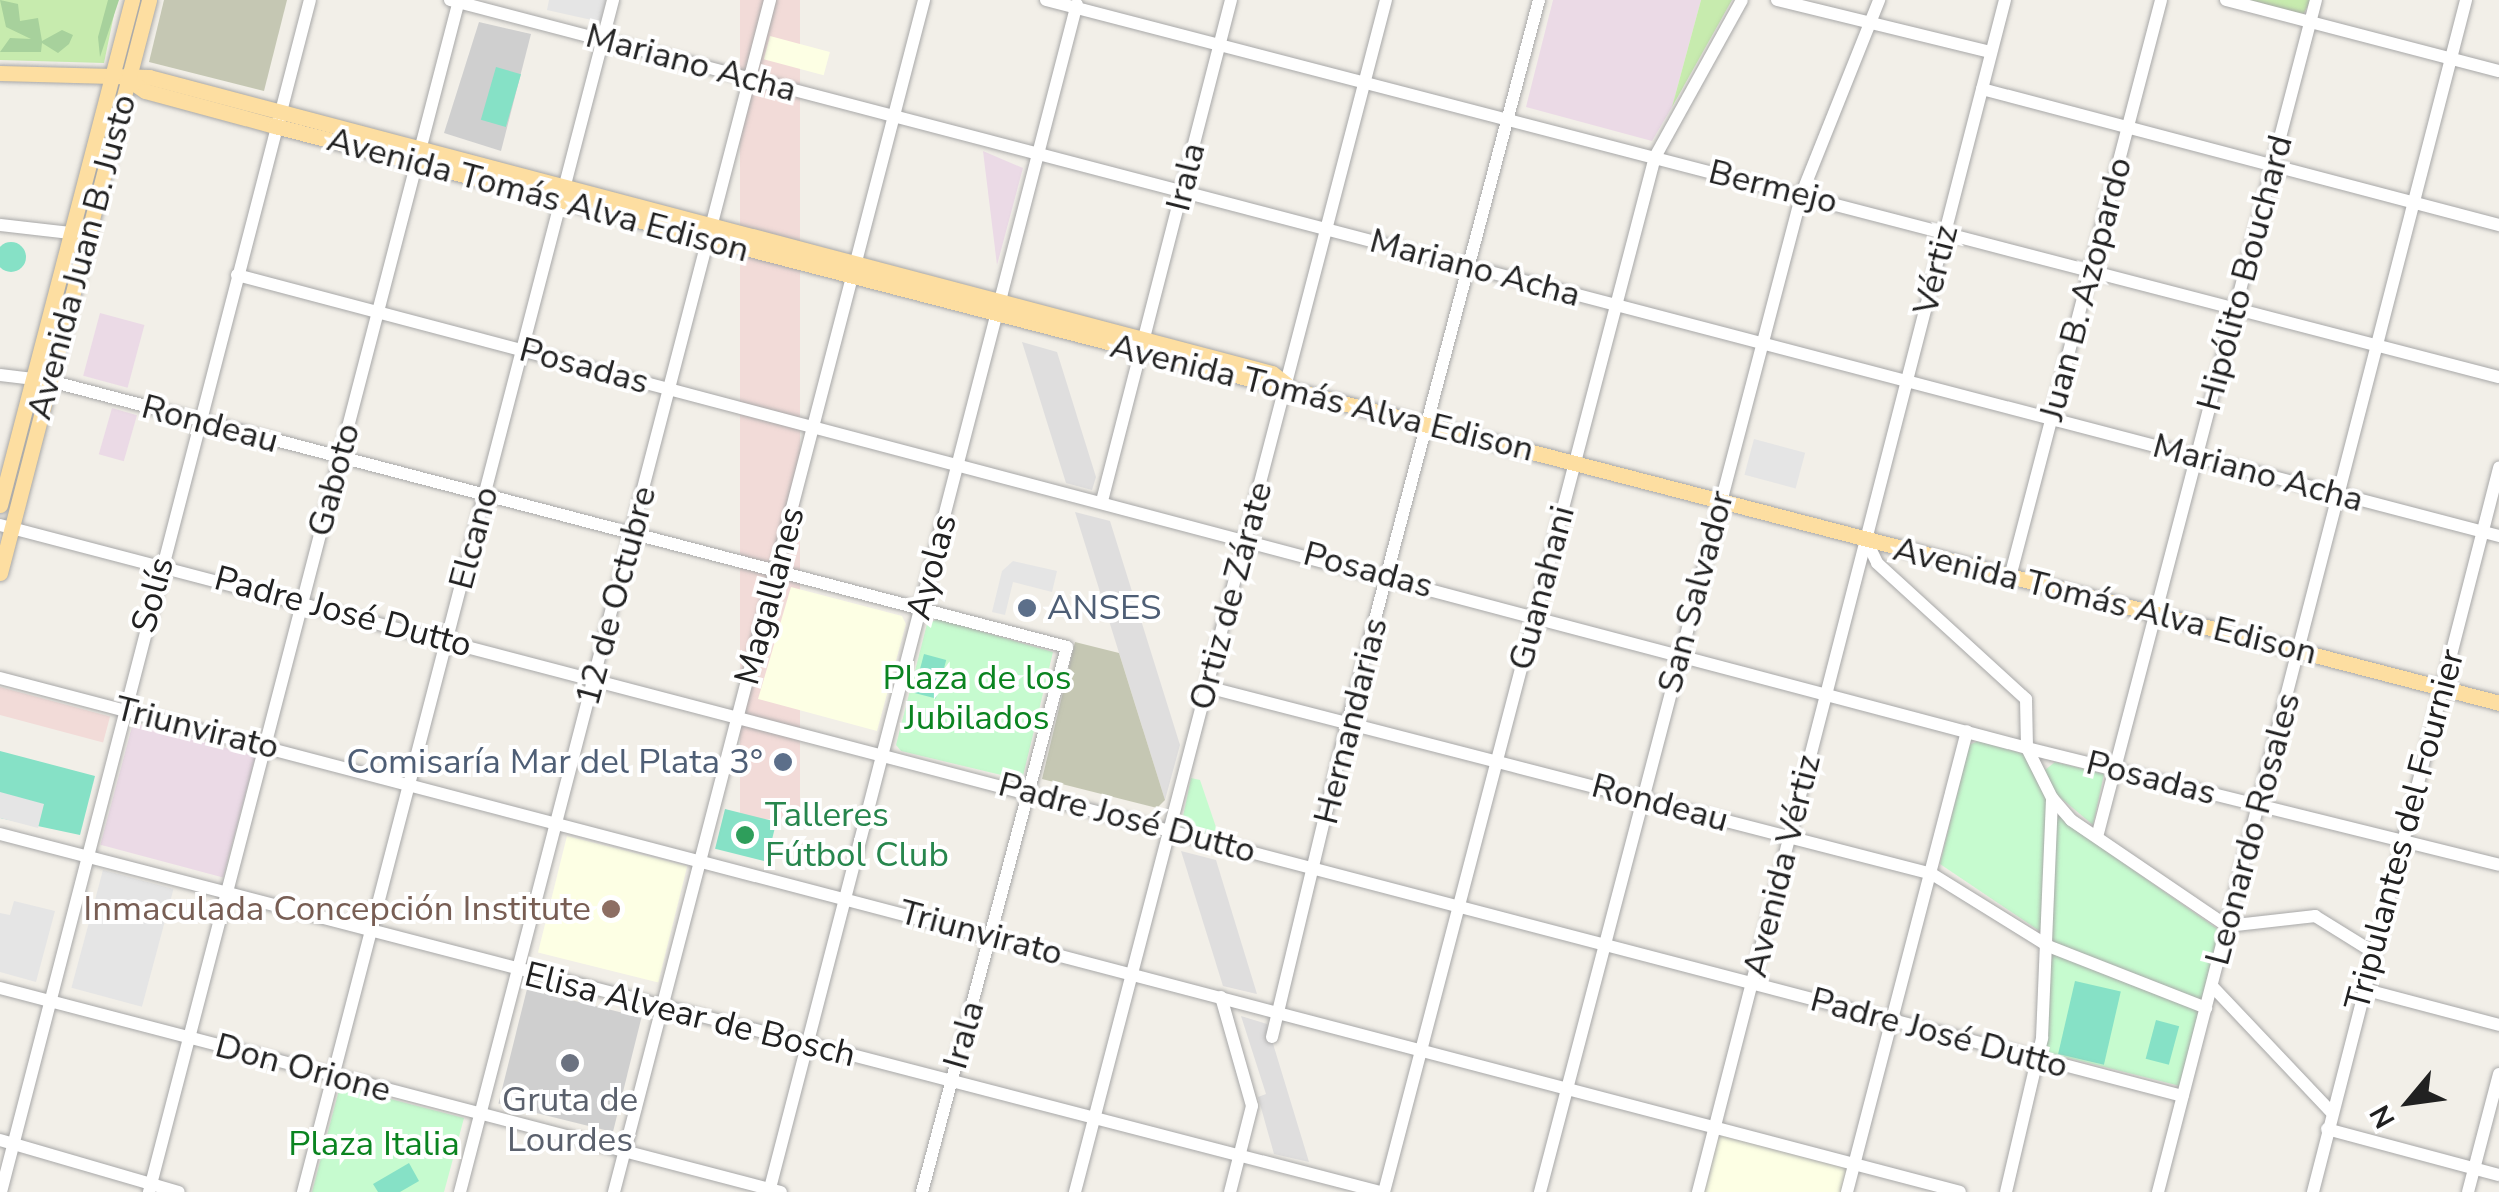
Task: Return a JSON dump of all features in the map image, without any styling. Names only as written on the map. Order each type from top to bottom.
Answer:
[{"type":"main road","name":"Avenida Juan B. Justo","points":[[80,233],[111,80],[132,0]]},
{"type":"main road","name":"Avenida Juan B. Justo","points":[[0,573],[6,526],[80,233],[150,0]]},
{"type":"main road","points":[[0,72],[128,80]]},
{"type":"main road","name":"Avenida Tomás Alva Edison","points":[[128,80],[1143,347],[1267,386],[1286,384],[1866,540],[2499,703]]},
{"type":"main road","name":"Avenida Tomás Alva Edison","points":[[1143,347],[1272,373],[1286,384]]},
{"type":"main road","name":"Avenida Juan B. Justo","points":[[0,505],[42,379]]},
{"type":"street","name":"Solís","points":[[1,1192],[7,1142],[310,0]]},
{"type":"street","name":"Elcano","points":[[303,1192],[613,0]]},
{"type":"street","name":"12 de Octubre","points":[[460,1192],[770,0]]},
{"type":"street","name":"Magallanes","points":[[614,1192],[924,0]]},
{"type":"street","name":"Bermejo","points":[[1046,0],[1077,4],[1219,45],[1802,193],[2499,377]]},
{"type":"street","name":"Irala","points":[[1102,501],[1230,0]]},
{"type":"street","name":"Ortiz de Zárate","points":[[1076,1192],[1386,0]]},
{"type":"street","name":"Hernandarias","points":[[1272,1037],[1348,721],[1539,0]]},
{"type":"street","name":"Guanahani","points":[[1382,1192],[1655,157],[1742,0]]},
{"type":"street","points":[[1776,0],[1991,52]]},
{"type":"street","name":"San Salvador","points":[[1540,1192],[1802,193],[1879,0]]},
{"type":"street","name":"Vértiz","points":[[1866,540],[2004,0]]},
{"type":"street","name":"Juan B. Azopardo","points":[[2010,577],[2161,0]]},
{"type":"street","points":[[2226,0],[2499,72]]},
{"type":"street","name":"Hipólito Bouchard","points":[[2096,837],[2316,0]]},
{"type":"street","name":"Leonardo Rosales","points":[[2158,1192],[2466,0]]},
{"type":"street","name":"Mariano Acha","points":[[456,1],[2499,536]]},
{"type":"street","name":"Gaboto","points":[[150,1188],[456,1]]},
{"type":"street","name":"Ayolas","points":[[773,1191],[1077,4]]},
{"type":"street","points":[[1982,89],[2499,225]]},
{"type":"street","points":[[0,225],[80,233]]},
{"type":"street","name":"Posadas","points":[[237,275],[1681,652],[2027,748],[2499,865]]},
{"type":"street","name":"Rondeau","points":[[0,375],[42,379],[340,460],[1067,646]]},
{"type":"street","name":"Tripulantes del Fournier","points":[[2313,1192],[2499,468]]},
{"type":"street","name":"Padre José Dutto","points":[[6,526],[883,752],[1171,832],[2183,1096]]},
{"type":"street","points":[[1866,540],[1877,564],[2026,700],[2027,748],[2052,798],[2096,837],[2227,926],[2316,916],[2373,952]]},
{"type":"street","name":"Avenida Vértiz","points":[[1698,1192],[1866,540]]},
{"type":"street","name":"Irala","points":[[922,1192],[993,937],[1067,646]]},
{"type":"street","name":"Triunvirato","points":[[0,678],[265,744],[1960,1192]]},
{"type":"street","name":"Rondeau","points":[[1207,687],[1932,874],[2048,946],[2206,1008]]},
{"type":"street","points":[[1847,1192],[1895,1021],[1968,731]]},
{"type":"street","points":[[2006,1192],[2039,1059],[2048,946],[2052,798]]},
{"type":"street","name":"Elisa Alvear de Bosch","points":[[0,834],[228,889],[518,972],[1382,1192]]},
{"type":"street","points":[[2212,986],[2331,1112]]},
{"type":"street","name":"Don Orione","points":[[0,988],[773,1191]]},
{"type":"street","points":[[2363,990],[2499,1026]]},
{"type":"street","points":[[1221,997],[1251,1098],[1230,1192]]},
{"type":"street","points":[[2468,1192],[2499,1074]]},
{"type":"street","points":[[2328,1130],[2499,1175]]},
{"type":"street","points":[[7,1142],[150,1188],[178,1192]]},
{"type":"shaded area","points":[[164,0],[287,0],[264,91],[149,62]]},
{"type":"shaded area","points":[[549,0],[606,0],[601,22],[547,10]]},
{"type":"shaded area","points":[[740,0],[800,0],[800,819],[740,819]]},
{"type":"shaded area","points":[[1553,0],[1701,0],[1672,107],[1652,141],[1526,107]]},
{"type":"shaded area","points":[[479,22],[531,34],[501,151],[444,133]]},
{"type":"shaded area","points":[[770,36],[830,52],[824,75],[764,59]]},
{"type":"shaded area","points":[[983,151],[1023,168],[997,265]]},
{"type":"shaded area","points":[[100,313],[144,325],[128,388],[83,376]]},
{"type":"shaded area","points":[[1022,342],[1057,352],[1096,477],[1092,490],[1066,483]]},
{"type":"shaded area","points":[[112,408],[137,415],[124,461],[99,454]]},
{"type":"shaded area","points":[[1754,439],[1805,453],[1796,488],[1744,475]]},
{"type":"shaded area","points":[[1075,512],[1110,521],[1180,745],[1165,800]]},
{"type":"shaded area","points":[[1013,561],[1057,571],[1052,592],[1013,582],[1005,615],[992,612],[1002,571]]},
{"type":"shaded area","points":[[791,587],[902,616],[906,624],[877,731],[758,699]]},
{"type":"shaded area","points":[[1075,642],[1119,653],[1165,800],[1157,808],[1042,779]]},
{"type":"shaded area","points":[[0,687],[110,717],[103,743],[0,715]]},
{"type":"shaded area","points":[[133,723],[256,756],[223,878],[100,845]]},
{"type":"shaded area","points":[[0,792],[44,804],[38,828],[0,818]]},
{"type":"shaded area","name":"Inmaculada Concepción Institute","points":[[567,836],[687,866],[658,982],[538,952]]},
{"type":"shaded area","points":[[1181,851],[1216,860],[1257,994],[1223,986]]},
{"type":"shaded area","points":[[103,870],[174,889],[142,1007],[71,988]]},
{"type":"shaded area","points":[[14,901],[55,911],[36,982],[0,972],[0,913],[10,915]]},
{"type":"shaded area","name":"Gruta de Lourdes","points":[[527,989],[641,1018],[613,1132],[498,1103]]},
{"type":"shaded area","points":[[1241,1016],[1267,1024],[1309,1162],[1274,1154],[1258,1097],[1266,1094]]},
{"type":"shaded area","points":[[1715,1127],[1854,1164],[1847,1192],[1698,1192]]},
{"type":"green space","points":[[0,0],[117,0],[104,63],[0,60]]},
{"type":"green space","points":[[0,0],[18,4],[20,21],[38,18],[42,41],[62,30],[73,35],[69,44],[58,53],[42,43],[41,52],[0,52],[10,38],[31,39],[6,27]]},
{"type":"green space","points":[[108,0],[119,0],[100,57],[98,37]]},
{"type":"green space","points":[[1701,0],[1732,0],[1672,107]]},
{"type":"green space","points":[[2240,0],[2311,0],[2303,15]]},
{"type":"green space","points":[[496,67],[521,74],[506,127],[481,120]]},
{"type":"green space","points":[[11,242],[25,251],[26,257],[17,271],[11,272],[-3,263],[-4,257],[5,243]]},
{"type":"green space","name":"Plaza de los Jubilados","points":[[938,619],[1053,652],[1022,780],[901,751],[896,745],[927,624]]},
{"type":"green space","points":[[924,654],[946,660],[936,699],[914,693]]},
{"type":"green space","points":[[1978,741],[2024,754],[2070,826],[2219,930],[2180,1086],[2045,1052],[2053,940],[1940,864],[1969,745]]},
{"type":"green space","points":[[0,751],[95,776],[80,835],[0,818]]},
{"type":"green space","points":[[2055,762],[2104,774],[2093,825],[2055,793],[2045,770]]},
{"type":"green space","points":[[1191,778],[1200,780],[1220,839],[1181,826]]},
{"type":"green space","name":"Talleres Fútbol Club","points":[[725,809],[776,822],[767,862],[715,849]]},
{"type":"green space","points":[[2075,981],[2121,992],[2104,1065],[2058,1054]]},
{"type":"green space","points":[[2156,1020],[2179,1026],[2169,1065],[2146,1059]]},
{"type":"green space","name":"Plaza Italia","points":[[340,1086],[464,1118],[444,1192],[312,1192]]},
{"type":"green space","points":[[409,1163],[419,1181],[400,1192],[378,1192],[373,1184]]},
{"type":"place","name":"ANSES","points":[[1027,608]]},
{"type":"place","name":"Comisaría Mar del Plata 3°","points":[[783,762]]},
{"type":"place","name":"Talleres Fútbol Club","points":[[745,835]]},
{"type":"place","name":"Inmaculada Concepción Institute","points":[[611,909]]},
{"type":"place","name":"Gruta de Lourdes","points":[[570,1063]]}]
